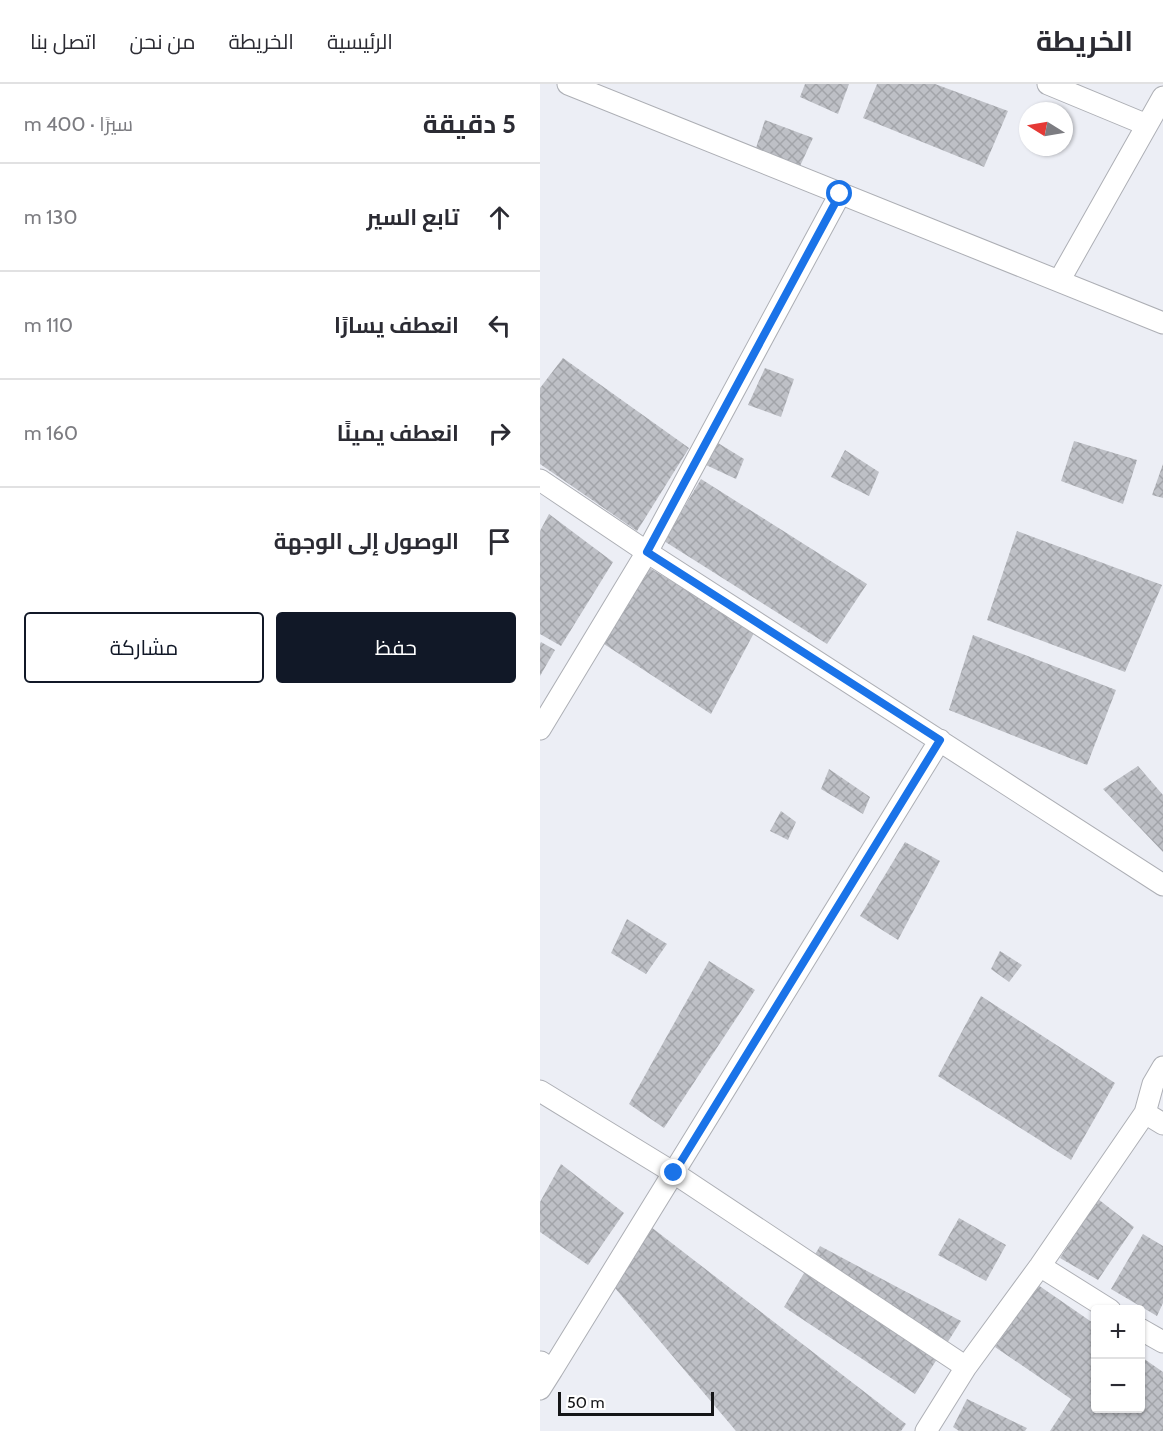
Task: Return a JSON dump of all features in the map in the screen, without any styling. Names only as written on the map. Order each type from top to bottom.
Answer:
[{"type":"street","points":[[568,84],[1163,323]]},
{"type":"street","points":[[1048,84],[1147,125]]},
{"type":"street","points":[[1059,281],[1163,97]]},
{"type":"street","points":[[540,729],[647,552],[840,194]]},
{"type":"street","points":[[540,480],[647,552],[1163,885]]},
{"type":"street","points":[[540,1389],[546,1366],[674,1173],[940,740]]},
{"type":"street","points":[[926,1431],[966,1367],[1040,1266],[1145,1113],[1153,1084],[1163,1067]]},
{"type":"street","points":[[540,1091],[674,1173],[966,1367]]},
{"type":"street","points":[[1145,1113],[1163,1124]]},
{"type":"street","points":[[1040,1266],[1102,1305]]},
{"type":"street","points":[[1145,1332],[1163,1342]]},
{"type":"building","points":[[805,84],[849,84],[838,114],[800,97]]},
{"type":"building","points":[[877,84],[935,84],[1008,111],[984,167],[863,118]]},
{"type":"building","points":[[765,120],[813,138],[800,166],[756,148]]},
{"type":"building","points":[[563,358],[689,448],[637,531],[540,464],[540,388]]},
{"type":"building","points":[[765,368],[794,379],[781,417],[748,405]]},
{"type":"building","points":[[1074,441],[1137,460],[1123,504],[1061,481]]},
{"type":"building","points":[[718,443],[744,459],[736,479],[706,465]]},
{"type":"building","points":[[845,450],[879,472],[869,496],[831,477]]},
{"type":"building","points":[[1163,464],[1163,498],[1152,495]]},
{"type":"building","points":[[701,479],[867,584],[827,644],[664,541]]},
{"type":"building","points":[[549,514],[613,562],[561,646],[540,634],[540,531]]},
{"type":"building","points":[[1017,531],[1162,585],[1125,672],[987,620]]},
{"type":"building","points":[[648,567],[755,631],[711,714],[604,644]]},
{"type":"building","points":[[973,635],[1116,690],[1087,765],[949,710]]},
{"type":"building","points":[[541,642],[555,650],[540,676],[540,644]]},
{"type":"building","points":[[1138,766],[1163,795],[1163,852],[1103,789]]},
{"type":"building","points":[[829,769],[870,797],[863,814],[821,789]]},
{"type":"building","points":[[781,811],[796,822],[788,840],[770,831]]},
{"type":"building","points":[[905,842],[940,861],[898,940],[860,916]]},
{"type":"building","points":[[627,919],[667,944],[646,974],[611,953]]},
{"type":"building","points":[[1000,951],[1022,965],[1009,982],[991,969]]},
{"type":"building","points":[[709,961],[755,990],[664,1128],[629,1104]]},
{"type":"building","points":[[981,996],[1115,1083],[1071,1160],[938,1076]]},
{"type":"building","points":[[561,1164],[624,1213],[588,1265],[540,1232],[540,1202]]},
{"type":"building","points":[[1098,1199],[1134,1227],[1098,1280],[1060,1258]]},
{"type":"building","points":[[959,1218],[1006,1245],[986,1281],[938,1255]]},
{"type":"building","points":[[651,1227],[906,1424],[901,1431],[736,1431],[615,1288]]},
{"type":"building","points":[[1143,1234],[1163,1246],[1163,1303],[1157,1316],[1145,1309],[1145,1305],[1138,1305],[1111,1289]]},
{"type":"building","points":[[820,1246],[961,1321],[915,1394],[784,1307]]},
{"type":"building","points":[[1038,1285],[1091,1322],[1091,1413],[1145,1413],[1145,1359],[1163,1372],[1163,1431],[1050,1431],[1071,1399],[995,1347]]},
{"type":"building","points":[[967,1399],[1027,1428],[1025,1431],[959,1431],[953,1427]]},
{"type":"route","points":[[674,1173],[940,740],[647,552],[840,194]]}]
